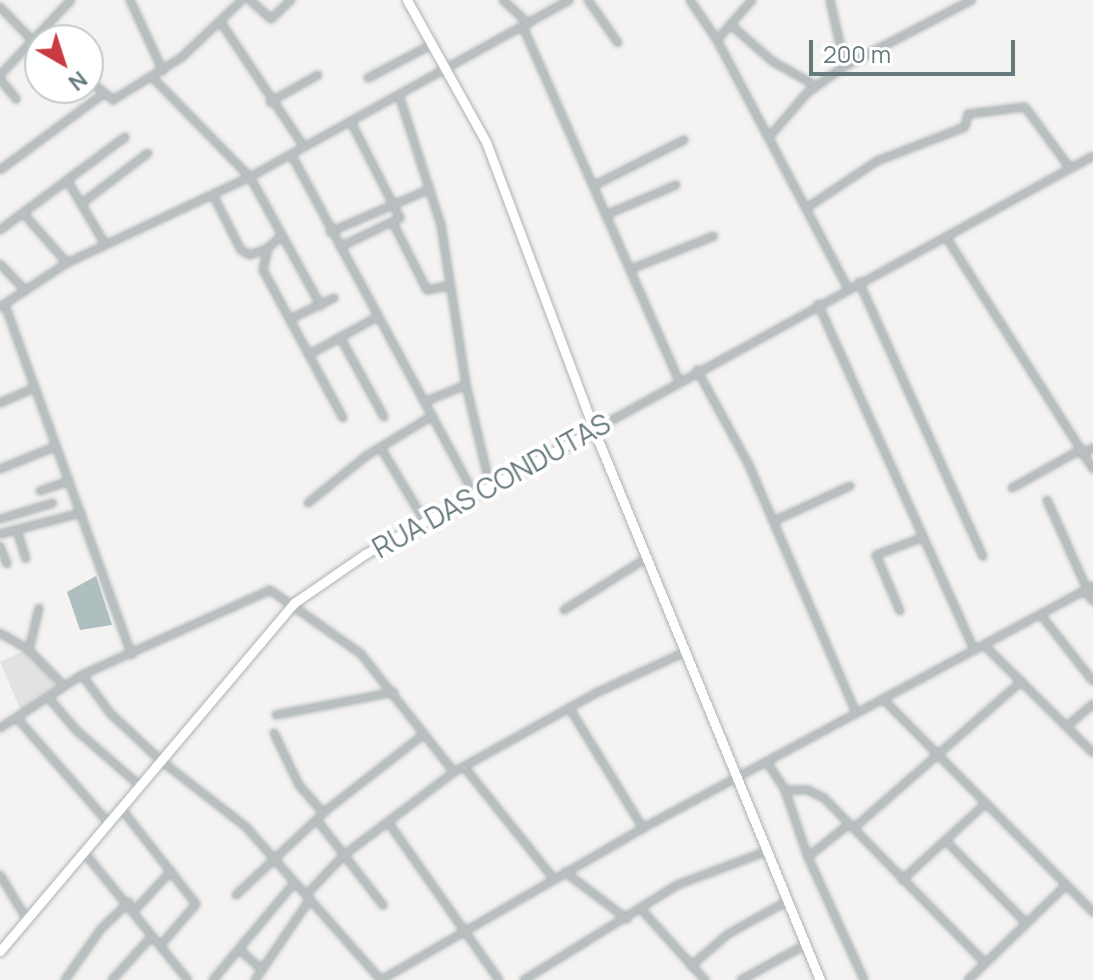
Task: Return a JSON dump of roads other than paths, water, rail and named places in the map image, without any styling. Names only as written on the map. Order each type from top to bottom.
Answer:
[{"type":"street","points":[[49,24],[71,0]]},
{"type":"street","points":[[130,0],[163,71]]},
{"type":"street","points":[[104,95],[113,100],[153,78],[242,0]]},
{"type":"street","points":[[250,0],[271,19],[291,0]]},
{"type":"street","points":[[407,0],[486,142],[594,430],[648,557],[784,903],[820,980]]},
{"type":"street","points":[[503,0],[526,26],[679,380]]},
{"type":"street","points":[[132,655],[3,306],[67,263],[250,177],[569,0]]},
{"type":"street","points":[[588,0],[618,43]]},
{"type":"street","points":[[690,0],[717,40],[770,136],[848,288]]},
{"type":"street","points":[[717,40],[752,0]]},
{"type":"street","points":[[830,0],[845,66]]},
{"type":"street","points":[[770,136],[816,86],[845,66],[972,0]]},
{"type":"street","points":[[0,7],[24,32]]},
{"type":"street","points":[[220,21],[270,102],[304,147]]},
{"type":"street","points":[[731,25],[772,61],[816,86]]},
{"type":"street","points":[[368,78],[433,44]]},
{"type":"street","points":[[16,99],[0,77],[24,51]]},
{"type":"street","points":[[270,102],[318,75]]},
{"type":"street","points":[[153,78],[250,177],[321,306]]},
{"type":"street","points":[[399,95],[441,225],[448,286],[466,385],[490,486]]},
{"type":"street","points":[[0,170],[89,104]]},
{"type":"street","points":[[808,207],[877,161],[965,127],[968,114],[1025,107],[1070,168]]},
{"type":"street","points":[[340,247],[393,223],[400,216],[351,122]]},
{"type":"street","points":[[0,230],[125,137]]},
{"type":"street","points":[[595,185],[684,140]]},
{"type":"street","points":[[81,204],[148,153]]},
{"type":"street","points":[[291,154],[330,232],[474,494]]},
{"type":"street","name":"RUA DAS CONDUTAS","points":[[0,951],[294,603],[424,520],[1093,156]]},
{"type":"street","points":[[67,180],[105,244]]},
{"type":"street","points":[[608,214],[676,185]]},
{"type":"street","points":[[330,232],[393,202],[430,189]]},
{"type":"street","points":[[213,195],[246,255],[268,248],[282,235]]},
{"type":"street","points":[[23,213],[67,263]]},
{"type":"street","points":[[393,223],[427,290],[448,286]]},
{"type":"street","points":[[631,269],[714,236]]},
{"type":"street","points":[[946,237],[1093,469]]},
{"type":"street","points":[[268,248],[263,270],[343,418]]},
{"type":"street","points":[[0,264],[26,291]]},
{"type":"street","points":[[859,282],[983,556]]},
{"type":"street","points":[[290,319],[334,298]]},
{"type":"street","points":[[818,304],[974,650]]},
{"type":"street","points":[[310,354],[377,317]]},
{"type":"street","points":[[340,337],[384,417]]},
{"type":"street","points":[[697,370],[774,521],[856,713]]},
{"type":"street","points":[[424,402],[466,385]]},
{"type":"street","points":[[0,403],[34,388]]},
{"type":"street","points":[[308,503],[381,448],[432,416]]},
{"type":"street","points":[[0,469],[57,446]]},
{"type":"street","points":[[381,448],[424,520]]},
{"type":"street","points":[[1012,488],[1093,448]]},
{"type":"street","points":[[40,491],[69,481]]},
{"type":"street","points":[[774,521],[850,486]]},
{"type":"street","points":[[1047,500],[1093,601]]},
{"type":"street","points":[[0,519],[53,503]]},
{"type":"street","points":[[0,534],[81,513]]},
{"type":"street","points":[[17,530],[26,559]]},
{"type":"street","points":[[900,611],[876,555],[924,537]]},
{"type":"street","points":[[0,546],[7,564]]},
{"type":"street","points":[[564,610],[648,557]]},
{"type":"street","points":[[82,675],[110,713],[160,760],[237,818],[381,980],[643,828],[1088,589]]},
{"type":"street","points":[[0,715],[3,726],[82,675],[268,591],[294,603],[361,654],[454,772]]},
{"type":"street","points":[[29,650],[39,608]]},
{"type":"street","points":[[1041,615],[1093,681]]},
{"type":"street","points":[[0,633],[29,650],[64,686]]},
{"type":"street","points":[[984,645],[1093,753]]},
{"type":"street","points":[[255,980],[308,897],[344,855],[454,772],[570,709],[685,652]]},
{"type":"street","points":[[808,857],[939,757],[1022,681]]},
{"type":"street","points":[[276,715],[394,692]]},
{"type":"street","points":[[48,697],[76,730],[139,785]]},
{"type":"street","points":[[884,700],[1093,912]]},
{"type":"street","points":[[1067,726],[1093,704]]},
{"type":"street","points":[[570,709],[643,828]]},
{"type":"street","points":[[17,718],[107,821]]},
{"type":"street","points":[[274,733],[299,785],[323,813]]},
{"type":"street","points":[[236,895],[323,813],[424,734]]},
{"type":"street","points":[[767,762],[785,790],[808,857],[864,980]]},
{"type":"street","points":[[465,768],[553,878]]},
{"type":"street","points":[[785,790],[817,794],[984,962]]},
{"type":"street","points":[[902,880],[985,804]]},
{"type":"street","points":[[120,807],[196,904],[160,946]]},
{"type":"street","points":[[317,820],[383,905]]},
{"type":"street","points":[[388,822],[499,980]]},
{"type":"street","points":[[947,842],[1026,923]]},
{"type":"street","points":[[83,851],[129,902],[188,980]]},
{"type":"street","points":[[524,980],[713,868],[765,852]]},
{"type":"street","points":[[135,910],[171,871]]},
{"type":"street","points":[[565,872],[627,919]]},
{"type":"street","points":[[1,880],[26,918]]},
{"type":"street","points":[[213,980],[294,883]]},
{"type":"street","points":[[968,980],[1065,886]]},
{"type":"street","points":[[65,980],[101,929],[129,902]]},
{"type":"street","points":[[691,966],[728,934],[784,903]]},
{"type":"street","points":[[641,909],[705,980]]},
{"type":"street","points":[[112,980],[152,936]]},
{"type":"street","points":[[741,980],[803,946]]},
{"type":"street","points":[[240,950],[261,969]]}]
